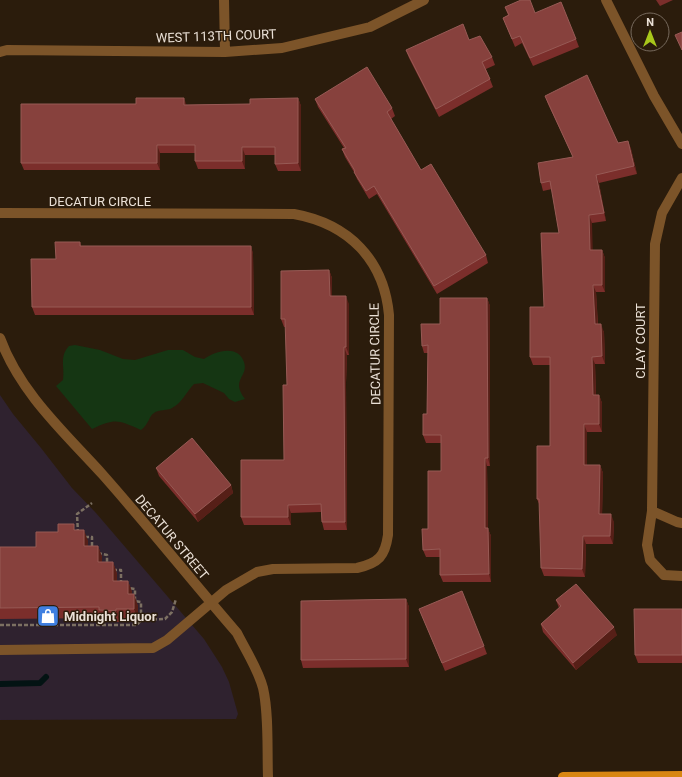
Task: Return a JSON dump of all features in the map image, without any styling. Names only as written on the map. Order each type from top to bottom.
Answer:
[{"type":"main road","points":[[562,777],[682,776]]},
{"type":"street","points":[[224,0],[225,52]]},
{"type":"street","name":"WEST 113TH COURT","points":[[0,52],[7,50],[225,52],[282,48],[370,27],[424,0]]},
{"type":"street","points":[[606,0],[654,96],[682,144]]},
{"type":"street","name":"CLAY COURT","points":[[682,178],[662,214],[655,244],[652,511],[647,545],[650,560],[664,575],[682,576]]},
{"type":"street","name":"DECATUR CIRCLE","points":[[0,213],[294,214],[322,221],[333,227],[355,242],[374,264],[381,278],[387,297],[389,315],[388,535],[384,554],[369,565],[357,568],[273,569],[257,572],[226,590],[211,602]]},
{"type":"street","name":"DECATUR STREET","points":[[0,338],[20,378],[42,410],[103,476],[237,633],[253,662],[263,688],[267,724],[268,777]]},
{"type":"street","points":[[652,511],[682,523]]},
{"type":"street","points":[[0,650],[153,648],[167,640],[211,602]]},
{"type":"path","points":[[0,625],[137,625],[141,620],[141,602],[135,601],[135,589],[122,588],[120,570],[107,570],[107,555],[92,552],[92,537],[82,537],[77,531],[78,514],[92,503]]},
{"type":"path","points":[[141,620],[166,619],[172,612],[176,599]]},
{"type":"shaded area","points":[[0,395],[13,414],[72,488],[96,513],[204,639],[222,667],[229,682],[238,714],[236,719],[0,720]]},
{"type":"green space","points":[[75,345],[100,350],[123,359],[135,360],[168,350],[183,350],[195,357],[204,359],[220,352],[232,351],[241,356],[244,362],[245,367],[239,382],[239,387],[245,399],[235,402],[229,399],[224,393],[203,383],[194,384],[176,406],[154,413],[141,430],[122,422],[107,423],[92,429],[56,386],[63,380],[64,354],[69,346]]},
{"type":"building","points":[[521,0],[530,0],[535,13],[561,2],[576,39],[530,58],[520,36],[512,39],[503,18],[509,15],[505,7]]},
{"type":"building","points":[[463,24],[469,40],[480,36],[492,57],[482,62],[490,79],[436,109],[406,50]]},
{"type":"building","points":[[682,32],[682,50],[675,35]]},
{"type":"building","points":[[367,67],[392,108],[387,112],[421,170],[431,164],[486,255],[434,286],[374,186],[366,191],[342,149],[346,148],[315,99]]},
{"type":"building","points":[[587,75],[618,143],[628,141],[634,166],[596,175],[604,213],[589,215],[590,250],[602,250],[602,285],[593,285],[595,324],[601,324],[602,356],[592,357],[593,395],[599,395],[599,424],[584,424],[584,465],[600,465],[599,514],[611,514],[610,536],[583,536],[582,569],[541,568],[539,499],[537,499],[537,446],[550,446],[550,357],[530,357],[530,307],[544,307],[541,233],[559,233],[550,181],[541,183],[538,163],[573,157],[545,96]]},
{"type":"building","points":[[136,98],[184,98],[184,105],[250,104],[250,99],[298,98],[298,163],[275,164],[275,147],[242,147],[242,161],[195,161],[195,145],[157,145],[157,163],[21,163],[21,104],[136,104]]},
{"type":"building","points":[[55,242],[80,242],[80,246],[251,246],[251,307],[32,307],[31,259],[56,259]]},
{"type":"building","points":[[329,270],[330,296],[346,296],[346,347],[344,347],[345,522],[322,522],[321,504],[288,505],[288,517],[241,517],[241,460],[284,460],[283,385],[287,385],[285,319],[281,319],[281,271]]},
{"type":"building","points":[[440,298],[487,298],[488,458],[485,458],[485,528],[488,528],[489,574],[440,575],[440,549],[423,550],[422,529],[428,529],[428,471],[441,471],[441,435],[423,435],[423,414],[427,414],[428,345],[422,346],[421,324],[440,324]]},
{"type":"building","points":[[192,438],[231,485],[195,514],[156,468]]},
{"type":"building","points":[[58,524],[74,524],[74,530],[84,530],[84,546],[98,546],[98,562],[113,562],[113,581],[128,581],[128,594],[134,594],[134,609],[116,609],[116,611],[99,610],[99,607],[0,608],[0,547],[36,547],[36,532],[58,532]]},
{"type":"building","points":[[576,584],[614,627],[573,663],[541,624],[561,606],[556,600]]},
{"type":"building","points":[[462,591],[484,646],[442,663],[419,609]]},
{"type":"building","points":[[406,599],[406,659],[301,660],[301,601]]},
{"type":"building","points":[[634,609],[682,609],[682,655],[635,655]]},
{"type":"waterway","points":[[0,684],[40,683],[46,677]]},
{"type":"place","name":"Midnight Liquor","points":[[48,616]]}]
